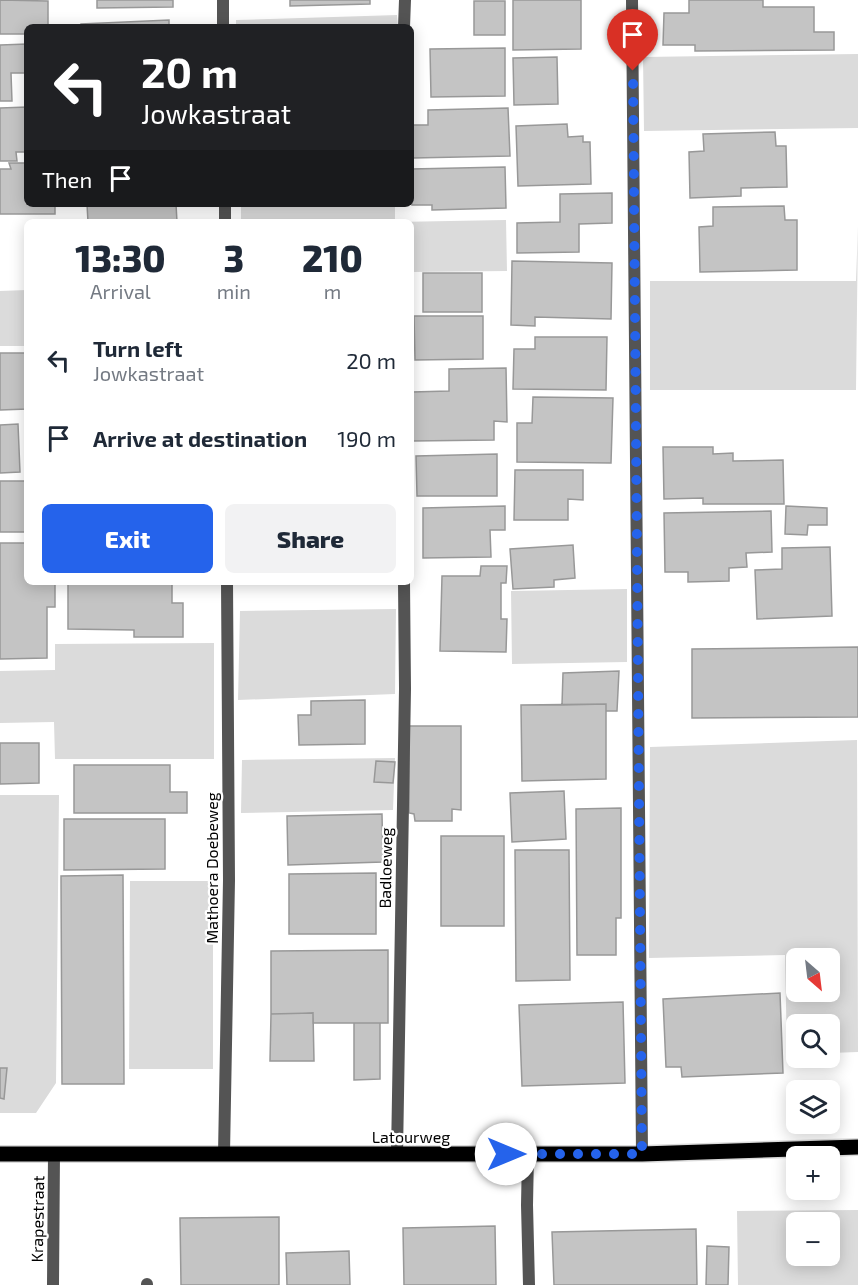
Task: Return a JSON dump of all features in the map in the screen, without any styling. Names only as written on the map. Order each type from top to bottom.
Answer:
[{"type":"main road","name":"Latourweg","points":[[0,1154],[642,1154],[858,1147]]},
{"type":"street","points":[[223,0],[224,24]]},
{"type":"street","points":[[405,0],[405,24]]},
{"type":"street","points":[[632,0],[642,1154]]},
{"type":"street","name":"Mathoera Doebeweg","points":[[224,1154],[229,880],[227,585]]},
{"type":"street","name":"Badloeweg","points":[[397,1154],[405,689],[404,585]]},
{"type":"street","name":"Krapestraat","points":[[53,1285],[54,1154]]},
{"type":"street","points":[[528,1154],[529,1285]]},
{"type":"shaded area","points":[[397,15],[398,24],[236,24],[236,20]]},
{"type":"shaded area","points":[[858,54],[858,128],[644,131],[643,57]]},
{"type":"shaded area","points":[[241,207],[395,207],[395,219],[241,219]]},
{"type":"shaded area","points":[[506,220],[507,271],[414,272],[414,222]]},
{"type":"shaded area","points":[[858,226],[856,390],[650,390],[650,281],[856,281]]},
{"type":"shaded area","points":[[24,290],[24,346],[0,346],[0,291]]},
{"type":"shaded area","points":[[627,589],[627,662],[512,664],[511,591]]},
{"type":"shaded area","points":[[396,609],[395,694],[238,700],[240,611]]},
{"type":"shaded area","points":[[214,643],[214,759],[55,759],[54,722],[0,723],[0,671],[55,670],[55,644]]},
{"type":"shaded area","points":[[857,740],[858,1052],[840,1053],[840,1014],[786,1014],[785,955],[649,958],[650,747]]},
{"type":"shaded area","points":[[395,758],[393,810],[241,813],[242,760]]},
{"type":"shaded area","points":[[0,795],[59,795],[56,1083],[36,1113],[0,1113]]},
{"type":"shaded area","points":[[130,881],[213,881],[213,1069],[129,1069]]},
{"type":"shaded area","points":[[858,1210],[858,1285],[738,1285],[737,1211]]},
{"type":"building","points":[[0,0],[48,1],[48,24],[24,24],[24,34],[0,34]]},
{"type":"building","points":[[97,0],[173,0],[173,7],[97,8]]},
{"type":"building","points":[[290,0],[370,0],[370,4],[290,6]]},
{"type":"building","points":[[513,0],[581,0],[581,49],[513,50]]},
{"type":"building","points":[[689,0],[763,0],[763,7],[814,7],[814,32],[834,32],[834,50],[695,51],[695,45],[663,45],[664,13],[689,13]]},
{"type":"building","points":[[474,1],[505,1],[505,35],[474,35]]},
{"type":"building","points":[[169,20],[169,24],[81,24]]},
{"type":"building","points":[[24,44],[24,73],[11,73],[12,101],[0,101],[0,45]]},
{"type":"building","points":[[505,48],[505,96],[431,97],[430,49]]},
{"type":"building","points":[[557,57],[558,104],[514,105],[513,58]]},
{"type":"building","points":[[24,107],[24,152],[16,152],[17,161],[0,161],[0,108]]},
{"type":"building","points":[[508,108],[510,156],[414,158],[414,125],[428,125],[428,110]]},
{"type":"building","points":[[567,124],[568,137],[583,136],[583,142],[590,142],[591,184],[518,186],[516,126]]},
{"type":"building","points":[[775,132],[776,146],[786,146],[787,187],[741,188],[741,196],[690,198],[689,152],[704,151],[703,134]]},
{"type":"building","points":[[9,163],[24,163],[24,207],[55,207],[55,214],[0,214],[0,169],[11,169]]},
{"type":"building","points":[[505,167],[506,208],[432,210],[432,205],[414,205],[414,169]]},
{"type":"building","points":[[612,193],[612,223],[579,224],[579,252],[517,253],[517,223],[560,222],[560,194]]},
{"type":"building","points":[[784,206],[785,220],[797,220],[797,270],[700,272],[699,227],[713,226],[713,207]]},
{"type":"building","points":[[87,207],[176,207],[177,219],[88,219]]},
{"type":"building","points":[[512,261],[612,263],[611,319],[535,317],[535,326],[511,325]]},
{"type":"building","points":[[423,273],[482,273],[482,312],[423,312]]},
{"type":"building","points":[[414,316],[483,316],[483,359],[415,360]]},
{"type":"building","points":[[535,337],[607,337],[606,390],[513,389],[514,349],[535,349]]},
{"type":"building","points":[[0,353],[24,353],[24,409],[0,410]]},
{"type":"building","points":[[506,368],[507,422],[494,421],[494,440],[414,441],[414,392],[449,391],[449,369]]},
{"type":"building","points":[[533,397],[613,398],[611,463],[517,462],[517,423],[532,423]]},
{"type":"building","points":[[18,424],[20,472],[0,473],[0,425]]},
{"type":"building","points":[[663,447],[713,447],[713,454],[733,453],[733,461],[783,460],[784,504],[703,504],[703,498],[664,499]]},
{"type":"building","points":[[497,454],[497,496],[417,496],[416,456]]},
{"type":"building","points":[[515,470],[583,470],[583,500],[568,499],[568,520],[514,520]]},
{"type":"building","points":[[0,481],[24,481],[24,532],[0,532]]},
{"type":"building","points":[[505,506],[505,530],[490,530],[491,557],[423,558],[423,508]]},
{"type":"building","points":[[786,506],[827,508],[827,525],[808,525],[807,535],[785,534]]},
{"type":"building","points":[[771,511],[772,552],[746,553],[747,567],[729,568],[729,581],[688,582],[688,572],[665,572],[664,513]]},
{"type":"building","points":[[0,543],[24,543],[24,585],[55,585],[55,607],[47,607],[47,658],[0,659]]},
{"type":"building","points":[[573,545],[575,578],[554,580],[554,587],[513,589],[510,549]]},
{"type":"building","points":[[830,547],[832,616],[757,619],[755,570],[782,569],[782,548]]},
{"type":"building","points":[[481,566],[507,566],[506,583],[501,583],[501,619],[507,619],[506,652],[440,651],[442,576],[480,576]]},
{"type":"building","points":[[68,585],[172,585],[172,603],[183,603],[183,637],[134,637],[134,630],[68,629]]},
{"type":"building","points":[[858,647],[858,717],[692,718],[692,649]]},
{"type":"building","points":[[619,671],[617,711],[606,711],[606,704],[562,705],[563,673]]},
{"type":"building","points":[[365,700],[365,744],[299,745],[298,715],[311,715],[311,701]]},
{"type":"building","points":[[606,704],[606,779],[522,781],[521,705]]},
{"type":"building","points":[[409,726],[461,726],[461,810],[452,809],[452,821],[415,821],[414,814],[409,813]]},
{"type":"building","points":[[0,743],[39,743],[39,783],[0,784]]},
{"type":"building","points":[[376,761],[395,762],[393,783],[374,782]]},
{"type":"building","points":[[74,765],[170,765],[170,792],[187,792],[187,813],[74,813]]},
{"type":"building","points":[[564,791],[566,839],[512,842],[510,793]]},
{"type":"building","points":[[621,808],[621,918],[616,918],[616,955],[577,955],[576,809]]},
{"type":"building","points":[[382,814],[383,862],[288,865],[287,816]]},
{"type":"building","points":[[64,819],[165,819],[165,869],[64,870]]},
{"type":"building","points":[[441,836],[504,836],[504,926],[441,926]]},
{"type":"building","points":[[515,850],[569,850],[570,980],[516,981]]},
{"type":"building","points":[[376,873],[376,934],[289,934],[289,874]]},
{"type":"building","points":[[123,875],[124,1084],[62,1084],[61,876]]},
{"type":"building","points":[[388,950],[388,1023],[313,1023],[313,1013],[271,1014],[271,951]]},
{"type":"building","points":[[780,993],[783,1073],[682,1077],[681,1067],[666,1067],[663,999]]},
{"type":"building","points":[[623,1002],[625,1083],[522,1086],[519,1005]]},
{"type":"building","points":[[313,1013],[314,1061],[270,1061],[271,1014]]},
{"type":"building","points":[[354,1023],[380,1023],[380,1079],[354,1080]]},
{"type":"building","points":[[0,1068],[7,1068],[4,1099],[0,1098]]},
{"type":"building","points":[[279,1217],[279,1285],[181,1285],[180,1218]]},
{"type":"building","points":[[495,1226],[496,1285],[404,1285],[403,1228]]},
{"type":"building","points":[[696,1229],[697,1285],[554,1285],[552,1232]]},
{"type":"building","points":[[707,1246],[729,1247],[728,1285],[706,1285]]},
{"type":"building","points":[[349,1251],[350,1285],[287,1285],[286,1253]]},
{"type":"route","points":[[506,1154],[642,1154],[633,71]]}]
